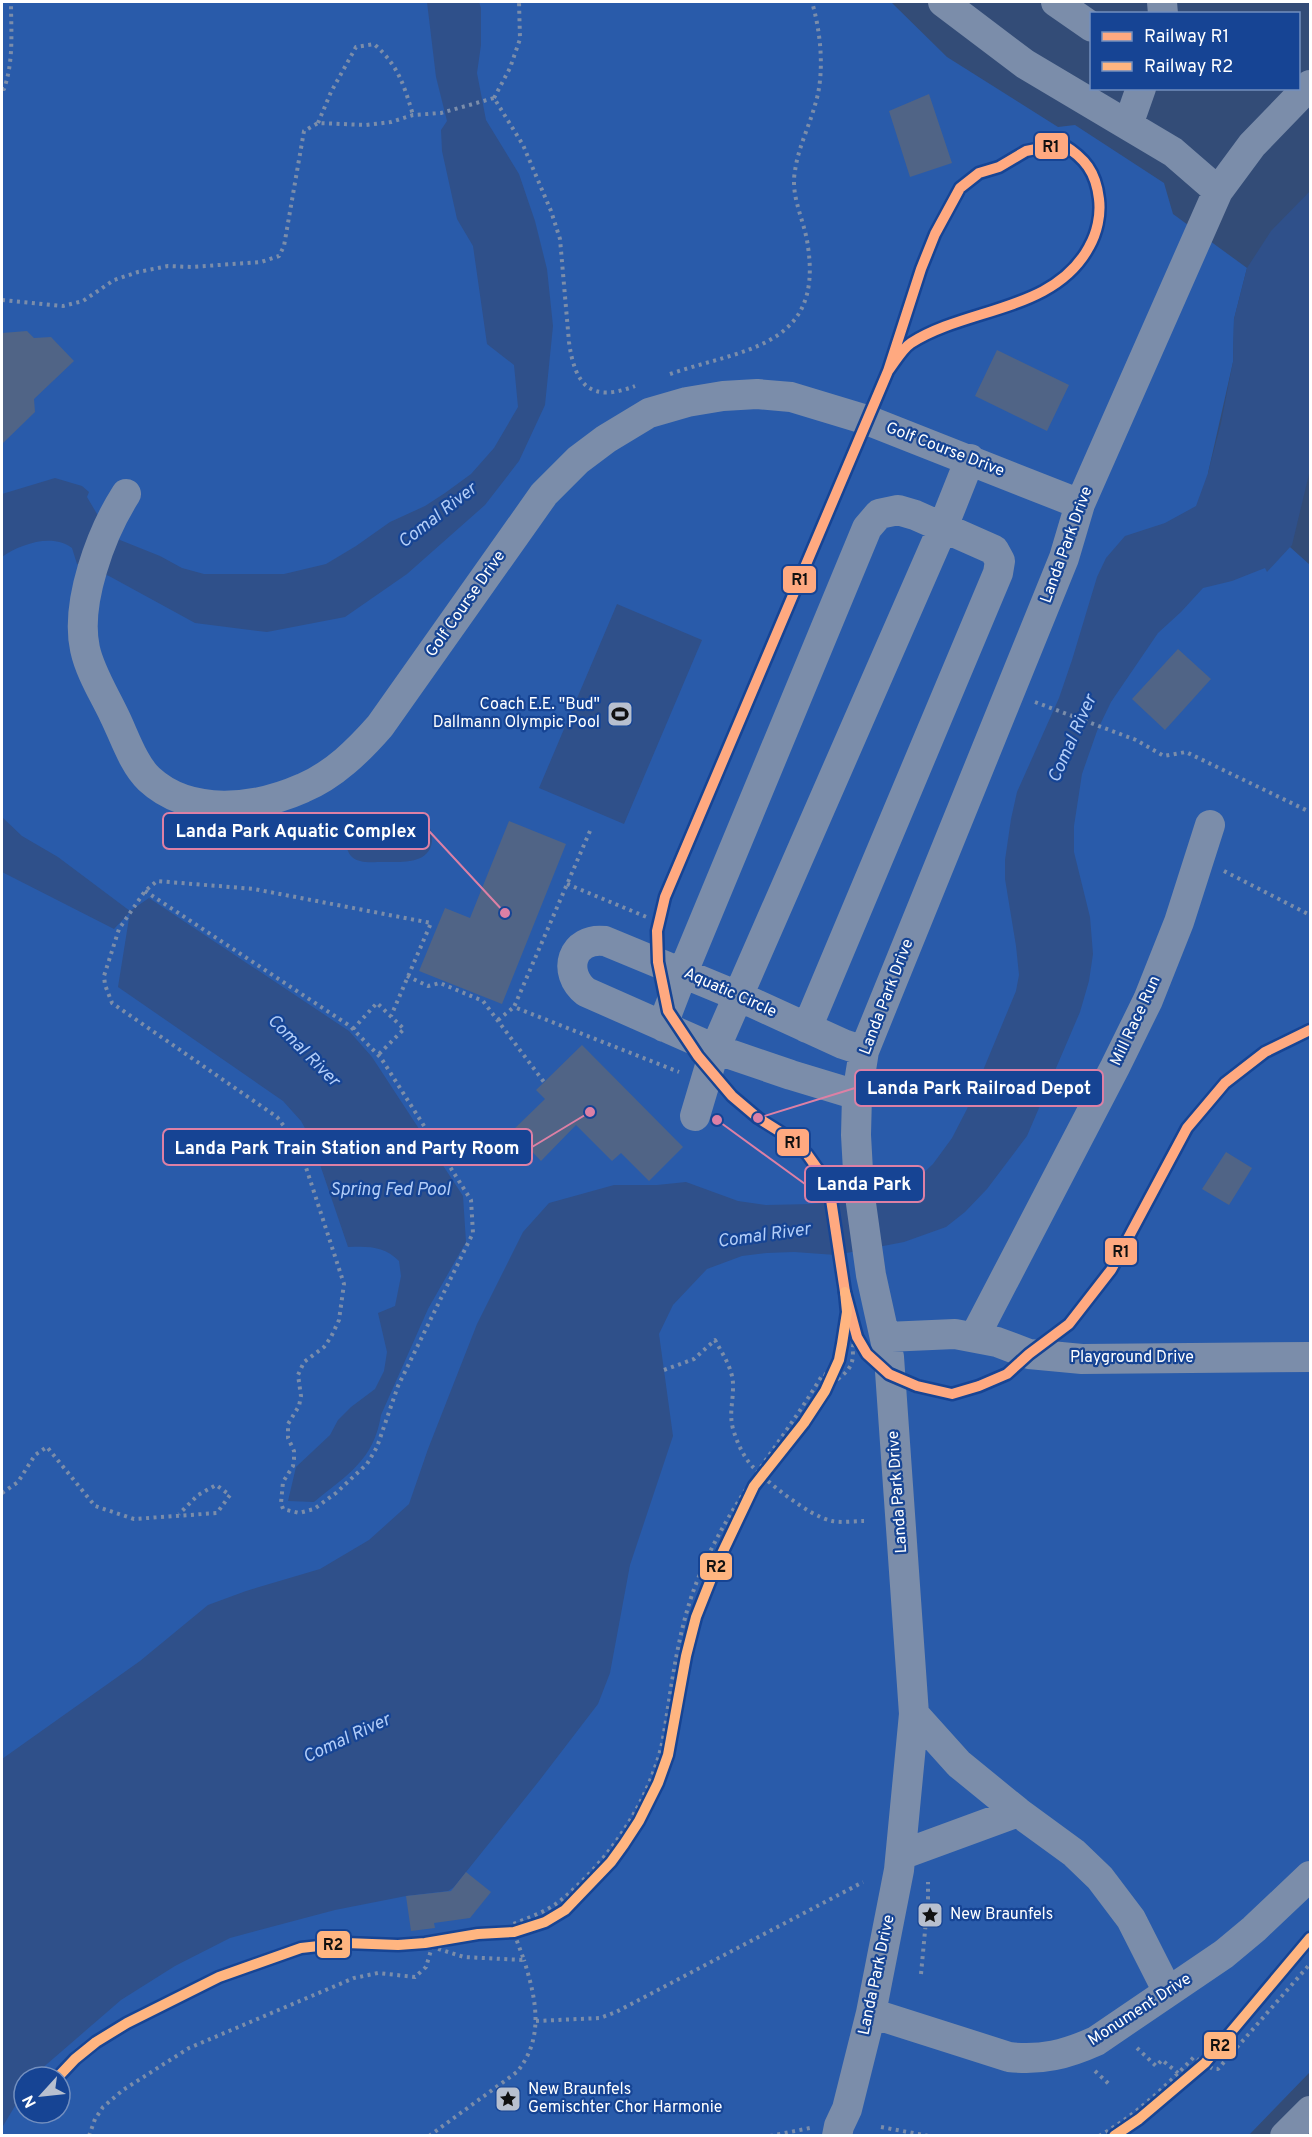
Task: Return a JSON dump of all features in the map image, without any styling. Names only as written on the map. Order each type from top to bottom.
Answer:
[{"type":"street","points":[[943,2],[1025,64],[1173,152],[1218,191]]},
{"type":"street","points":[[1056,2],[1090,26]]},
{"type":"street","name":"Landa Park Drive","points":[[827,2132],[839,2126],[847,2109],[871,2013],[901,1856],[914,1714],[889,1357],[871,1337],[871,1275],[859,1190],[856,1135],[857,1095],[864,1051],[1059,569],[1080,504],[1218,191],[1252,145],[1311,85]]},
{"type":"street","points":[[1128,125],[1140,90]]},
{"type":"street","name":"Golf Course Drive","points":[[126,494],[110,524],[89,581],[84,605],[83,631],[92,669],[135,759],[147,777],[170,794],[185,801],[229,806],[253,804],[304,788],[333,771],[360,749],[380,726],[544,494],[578,460],[606,439],[649,413],[687,402],[723,396],[758,394],[791,397],[867,420],[1080,504]]},
{"type":"street","points":[[695,1116],[716,1049],[738,996],[943,527],[970,459]]},
{"type":"street","points":[[664,1027],[683,972],[867,528],[879,514],[898,510],[915,515],[994,550],[1000,561],[998,573],[807,1028]]},
{"type":"street","name":"Mill Race Run","points":[[975,1336],[1148,1000],[1179,922],[1210,825]]},
{"type":"street","name":"Aquatic Circle","points":[[857,1095],[716,1049],[585,992],[577,984],[573,972],[574,957],[581,945],[592,940],[605,941],[683,972],[843,1044],[864,1051]]},
{"type":"street","name":"Playground Drive","points":[[871,1337],[955,1334],[975,1336],[1029,1354],[1082,1359],[1311,1357]]},
{"type":"street","points":[[914,1714],[959,1764],[1018,1812],[1074,1853],[1100,1878],[1131,1919],[1168,1992]]},
{"type":"street","points":[[901,1856],[1018,1812]]},
{"type":"street","name":"Monument Drive","points":[[871,2013],[1009,2057],[1028,2060],[1051,2057],[1075,2050],[1096,2041],[1224,1954],[1311,1876]]},
{"type":"street","points":[[1285,2136],[1311,2111]]},
{"type":"path","points":[[2,89],[9,75],[11,58],[11,2]]},
{"type":"path","points":[[2,300],[63,306],[83,301],[96,290],[114,280],[138,272],[168,266],[191,267],[261,262],[279,256],[284,246],[304,131],[318,123],[366,125],[391,122],[413,115],[441,113],[493,98],[510,68],[520,39],[519,2]]},
{"type":"path","points":[[667,375],[762,345],[795,322],[804,305],[811,277],[808,245],[796,199],[794,177],[821,79],[821,61],[812,2]]},
{"type":"path","points":[[318,123],[331,92],[356,47],[374,44],[386,54],[397,70],[413,115]]},
{"type":"path","points":[[493,98],[523,145],[560,239],[572,359],[578,376],[590,388],[604,394],[638,385]]},
{"type":"path","points":[[1034,702],[1136,740],[1164,756],[1186,752],[1311,812]]},
{"type":"path","points":[[1199,858],[1311,915]]},
{"type":"path","points":[[145,892],[352,1029],[378,1055],[471,1200],[473,1233],[399,1386],[368,1464],[314,1509],[299,1512],[283,1509],[281,1503],[283,1482],[293,1466],[294,1459],[294,1451],[288,1438],[288,1424],[301,1396],[297,1375],[301,1366],[324,1347],[331,1337],[339,1320],[344,1284],[299,1146],[277,1117],[112,1003],[105,985],[105,976],[119,930],[145,892],[157,881],[254,889],[431,923],[391,1016]]},
{"type":"path","points":[[567,884],[649,918]]},
{"type":"path","points":[[407,976],[428,986],[440,983],[483,1001],[544,1082]]},
{"type":"path","points":[[352,1029],[377,1003],[404,1029],[378,1055]]},
{"type":"path","points":[[498,1020],[514,1006]]},
{"type":"path","points":[[429,2136],[517,2072],[527,2059],[536,2021],[535,1995],[511,1924],[535,1915],[559,1901],[613,1848],[646,1792],[661,1747],[679,1643],[693,1592],[718,1534],[823,1374],[838,1379],[849,1370],[853,1357],[852,1346],[871,1337]]},
{"type":"path","points":[[664,1370],[694,1359],[716,1340],[731,1371],[734,1387],[730,1410],[732,1427],[745,1456],[777,1487],[818,1516],[833,1521],[864,1521]]},
{"type":"path","points":[[2,1493],[18,1482],[35,1455],[47,1447],[95,1506],[134,1519],[217,1513],[230,1495],[216,1485],[198,1495],[179,1514]]},
{"type":"path","points":[[921,1974],[928,1899],[927,1880]]},
{"type":"path","points":[[536,2021],[600,2018],[616,2012],[863,1882]]},
{"type":"path","points":[[89,2136],[95,2119],[110,2101],[123,2090],[189,2048],[354,1978],[378,1973],[415,1977],[426,1967],[432,1947],[464,1957],[525,1960]]},
{"type":"path","points":[[1099,2136],[1157,2095],[1194,2057],[1213,2069],[1218,2069],[1311,1964]]},
{"type":"path","points":[[1135,2047],[1156,2066],[1162,2060],[1178,2073]]},
{"type":"path","points":[[1088,2064],[1110,2085]]},
{"type":"path","points":[[881,2127],[929,2136]]},
{"type":"path","points":[[770,2136],[795,2130],[827,2132]]},
{"type":"shaded area","points":[[2,2],[891,2],[947,57],[1058,127],[1075,125],[1164,183],[1173,214],[1247,268],[1234,319],[1233,362],[1208,473],[1310,565],[1310,2072],[1248,2136],[2,2136]]},
{"type":"water","name":"Comal River","points":[[427,2],[479,2],[481,45],[477,73],[486,120],[519,174],[535,221],[547,269],[553,326],[545,405],[519,461],[485,505],[407,574],[345,617],[267,632],[195,623],[109,576],[77,564],[72,548],[56,541],[27,544],[2,557],[2,494],[55,478],[82,486],[89,492],[87,497],[110,536],[160,556],[182,568],[204,574],[284,574],[326,564],[390,522],[425,506],[471,474],[494,448],[518,407],[514,365],[487,344],[473,246],[457,219],[442,151],[441,130],[447,121],[436,77]]},
{"type":"water","name":"Comal River","points":[[1310,191],[1310,470],[1292,545],[1267,572],[1265,568],[1232,581],[1203,588],[1158,633],[1111,702],[1097,731],[1082,774],[1074,826],[1074,852],[1090,917],[1093,954],[1089,981],[1080,1012],[1027,1136],[987,1189],[965,1212],[946,1227],[904,1242],[836,1255],[794,1252],[742,1256],[707,1269],[673,1305],[659,1334],[673,1436],[630,1565],[610,1673],[598,1704],[454,1887],[448,1891],[406,1896],[335,1910],[230,1938],[175,1966],[121,2000],[46,2065],[12,2065],[12,2111],[3,2126],[2,2135],[2,1759],[140,1661],[208,1605],[320,1569],[369,1540],[409,1504],[477,1324],[523,1232],[549,1203],[614,1185],[686,1182],[738,1201],[766,1205],[852,1200],[889,1192],[917,1179],[933,1164],[952,1138],[967,1109],[1016,991],[1019,975],[1005,879],[1005,860],[1017,792],[1059,698],[1097,577],[1106,558],[1125,536],[1165,523],[1196,506],[1208,473],[1221,423],[1233,362],[1234,319],[1247,268],[1271,231]]},
{"type":"water","name":"Coach E.E. \"Bud\" Dallmann Olympic Pool","points":[[617,604],[702,640],[624,824],[539,788]]},
{"type":"water","points":[[418,814],[426,821],[432,836],[428,852],[422,857],[407,861],[370,862],[354,859],[350,855],[346,844],[353,830],[388,815]]},
{"type":"water","name":"Spring Fed Pool","points":[[2,817],[22,836],[58,857],[130,911],[149,898],[349,1031],[372,1057],[463,1196],[466,1242],[428,1309],[381,1415],[372,1444],[348,1474],[314,1502],[288,1501],[296,1467],[330,1435],[338,1420],[351,1407],[375,1389],[384,1371],[387,1352],[378,1313],[395,1306],[401,1276],[399,1261],[388,1252],[376,1248],[348,1247],[312,1141],[301,1121],[283,1101],[118,987],[130,912],[114,929],[2,872]]},
{"type":"building","points":[[929,94],[952,163],[910,177],[889,111]]},
{"type":"building","points":[[27,331],[34,338],[51,337],[74,361],[34,399],[35,412],[2,444],[2,333]]},
{"type":"building","points":[[997,350],[1069,385],[1047,431],[975,396]]},
{"type":"building","points":[[1178,649],[1211,679],[1165,730],[1132,699]]},
{"type":"building","points":[[509,821],[566,844],[502,1004],[419,971],[445,908],[470,918]]},
{"type":"building","points":[[582,1045],[683,1147],[649,1181],[621,1153],[612,1161],[576,1125],[541,1161],[512,1131],[545,1099],[536,1090]]},
{"type":"building","points":[[1226,1152],[1252,1168],[1229,1205],[1202,1189]]},
{"type":"building","points":[[466,1872],[491,1892],[470,1918],[434,1923],[435,1928],[411,1931],[406,1896],[451,1891]]},
{"type":"rail line","name":"R1","points":[[888,371],[921,269],[935,234],[960,188],[979,173],[999,167],[1026,151],[1062,144],[1083,160],[1092,173],[1097,189],[1098,224],[1092,242],[1074,268],[1054,284],[1032,296],[933,331],[911,343],[888,371],[665,897],[657,931],[658,962],[668,1011],[698,1056],[732,1096],[807,1154],[824,1178],[830,1193],[845,1292],[857,1337],[867,1354],[889,1374],[917,1386],[952,1394],[1007,1374],[1069,1324],[1111,1270],[1187,1128],[1225,1083],[1265,1052],[1310,1030]]},
{"type":"rail line","name":"R2","points":[[69,2065],[96,2042],[127,2023],[219,1977],[301,1948],[346,1943],[398,1945],[425,1943],[478,1934],[514,1932],[545,1922],[565,1910],[611,1862],[639,1821],[658,1783],[668,1755],[686,1656],[696,1617],[717,1564],[754,1486],[804,1423],[825,1391],[839,1360],[847,1312],[845,1292]]},
{"type":"rail line","name":"R2","points":[[1114,2136],[1139,2119],[1205,2063],[1310,1938]]},
{"type":"place","name":"Coach E.E. \"Bud\" Dallmann Olympic Pool","points":[[620,714]]},
{"type":"place","name":"Landa Park Aquatic Complex","points":[[505,913]]},
{"type":"place","name":"Landa Park Train Station and Party Room","points":[[590,1112]]},
{"type":"place","name":"Landa Park Railroad Depot","points":[[758,1118]]},
{"type":"place","name":"Landa Park","points":[[717,1120]]},
{"type":"place","name":"New Braunfels","points":[[930,1915]]},
{"type":"place","name":"New Braunfels Gemischter Chor Harmonie","points":[[508,2099]]}]
